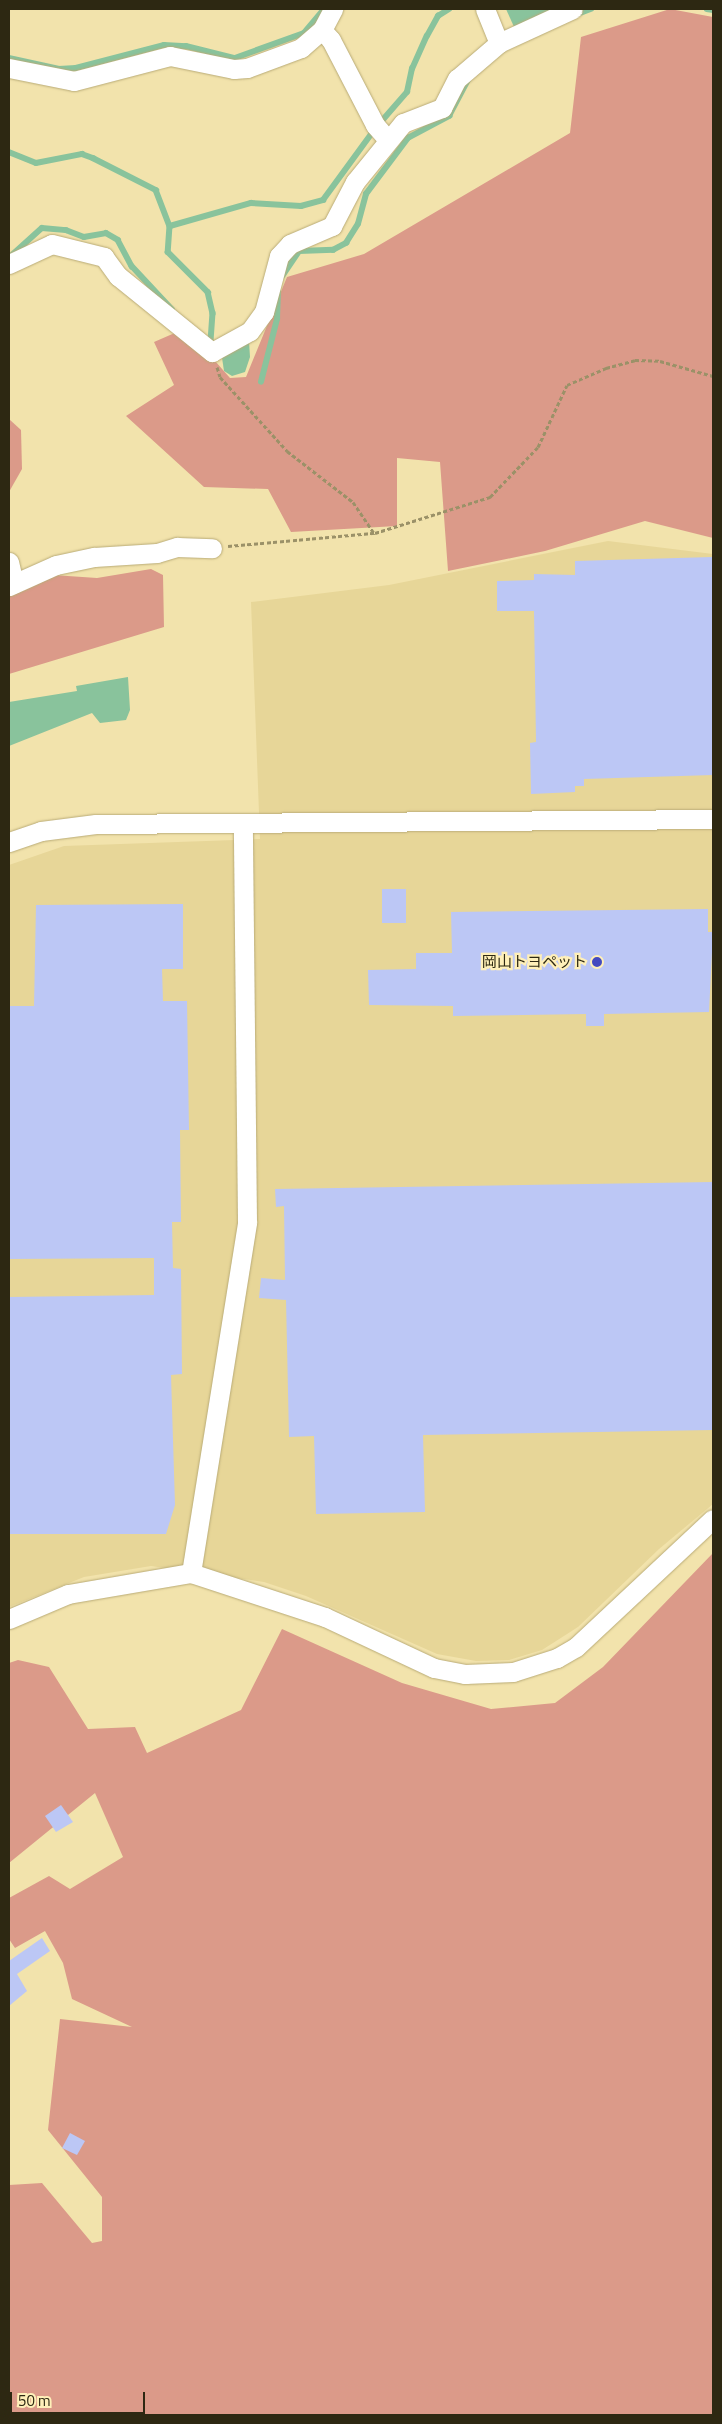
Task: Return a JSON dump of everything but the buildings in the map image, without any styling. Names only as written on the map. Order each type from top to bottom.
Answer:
[{"type":"street","points":[[9,68],[74,81],[170,56],[234,69],[247,68],[301,48],[322,30],[332,9]]},
{"type":"street","points":[[485,9],[499,43]]},
{"type":"street","points":[[9,264],[52,244],[104,257],[118,276],[215,350],[250,331],[264,312],[279,256],[290,244],[332,226],[355,182],[403,123],[442,108],[457,79],[499,43],[572,9]]},
{"type":"street","points":[[322,30],[331,40],[375,125],[388,140]]},
{"type":"street","points":[[9,562],[11,585],[56,564],[94,557],[158,553],[177,547],[212,548]]},
{"type":"street","points":[[9,842],[41,830],[96,824],[713,819]]},
{"type":"street","points":[[191,1573],[247,1222],[243,824]]},
{"type":"street","points":[[9,1619],[68,1594],[191,1573],[325,1617],[434,1668],[465,1674],[495,1674],[535,1666],[576,1647],[713,1519]]},
{"type":"path","points":[[215,350],[227,384],[287,451],[353,502],[374,534]]},
{"type":"path","points":[[212,548],[374,534],[490,497],[538,447],[567,385],[635,360],[660,361],[713,376]]},
{"type":"shaded area","points":[[506,9],[554,9],[515,29]]},
{"type":"shaded area","points":[[670,9],[713,17],[713,538],[645,521],[545,551],[448,571],[440,462],[397,458],[397,526],[291,532],[268,489],[204,487],[126,416],[174,385],[154,342],[177,332],[208,353],[230,378],[246,377],[287,277],[364,254],[570,133],[581,37]]},
{"type":"shaded area","points":[[249,341],[250,357],[245,372],[232,376],[224,371],[221,351]]},
{"type":"shaded area","points":[[9,419],[21,430],[22,469],[9,492]]},
{"type":"shaded area","points":[[608,541],[713,554],[713,1504],[659,1549],[578,1627],[542,1650],[509,1660],[476,1661],[437,1654],[306,1596],[264,1582],[151,1566],[84,1577],[9,1607],[9,865],[64,846],[260,839],[251,602],[389,585]]},
{"type":"shaded area","points":[[151,569],[163,575],[164,627],[9,674],[9,572],[97,578]]},
{"type":"shaded area","points":[[128,677],[130,710],[126,720],[100,723],[92,713],[9,746],[9,702],[77,691],[76,686]]},
{"type":"shaded area","points":[[713,1553],[713,2415],[9,2415],[9,2185],[42,2183],[92,2243],[102,2241],[102,2197],[48,2130],[60,2019],[132,2027],[72,1999],[63,1963],[45,1931],[15,1948],[9,1939],[9,1898],[49,1876],[70,1889],[123,1857],[95,1793],[9,1863],[9,1663],[18,1660],[49,1667],[88,1729],[135,1727],[147,1753],[241,1710],[282,1629],[402,1683],[491,1709],[555,1703],[603,1667]]},
{"type":"waterway","points":[[380,123],[407,92],[412,69],[427,36],[438,16],[449,9]]},
{"type":"waterway","points":[[575,15],[591,9]]},
{"type":"waterway","points":[[707,9],[713,10]]},
{"type":"waterway","points":[[9,58],[59,69],[76,68],[164,45],[186,46],[235,58],[304,33],[321,13]]},
{"type":"waterway","points":[[281,278],[299,251],[333,250],[346,243],[358,224],[366,194],[408,138],[449,116],[468,80]]},
{"type":"waterway","points":[[9,152],[36,163],[82,154],[93,158],[156,190],[170,226],[251,203],[301,206],[323,200],[372,133]]},
{"type":"waterway","points":[[170,226],[168,252],[208,292],[213,313],[211,345]]},
{"type":"waterway","points":[[12,255],[42,228],[66,230],[84,237],[106,233],[118,240],[132,266],[172,309]]},
{"type":"waterway","points":[[261,382],[277,319],[278,292]]},
{"type":"place","name":"岡山トヨペット","points":[[597,962]]}]
